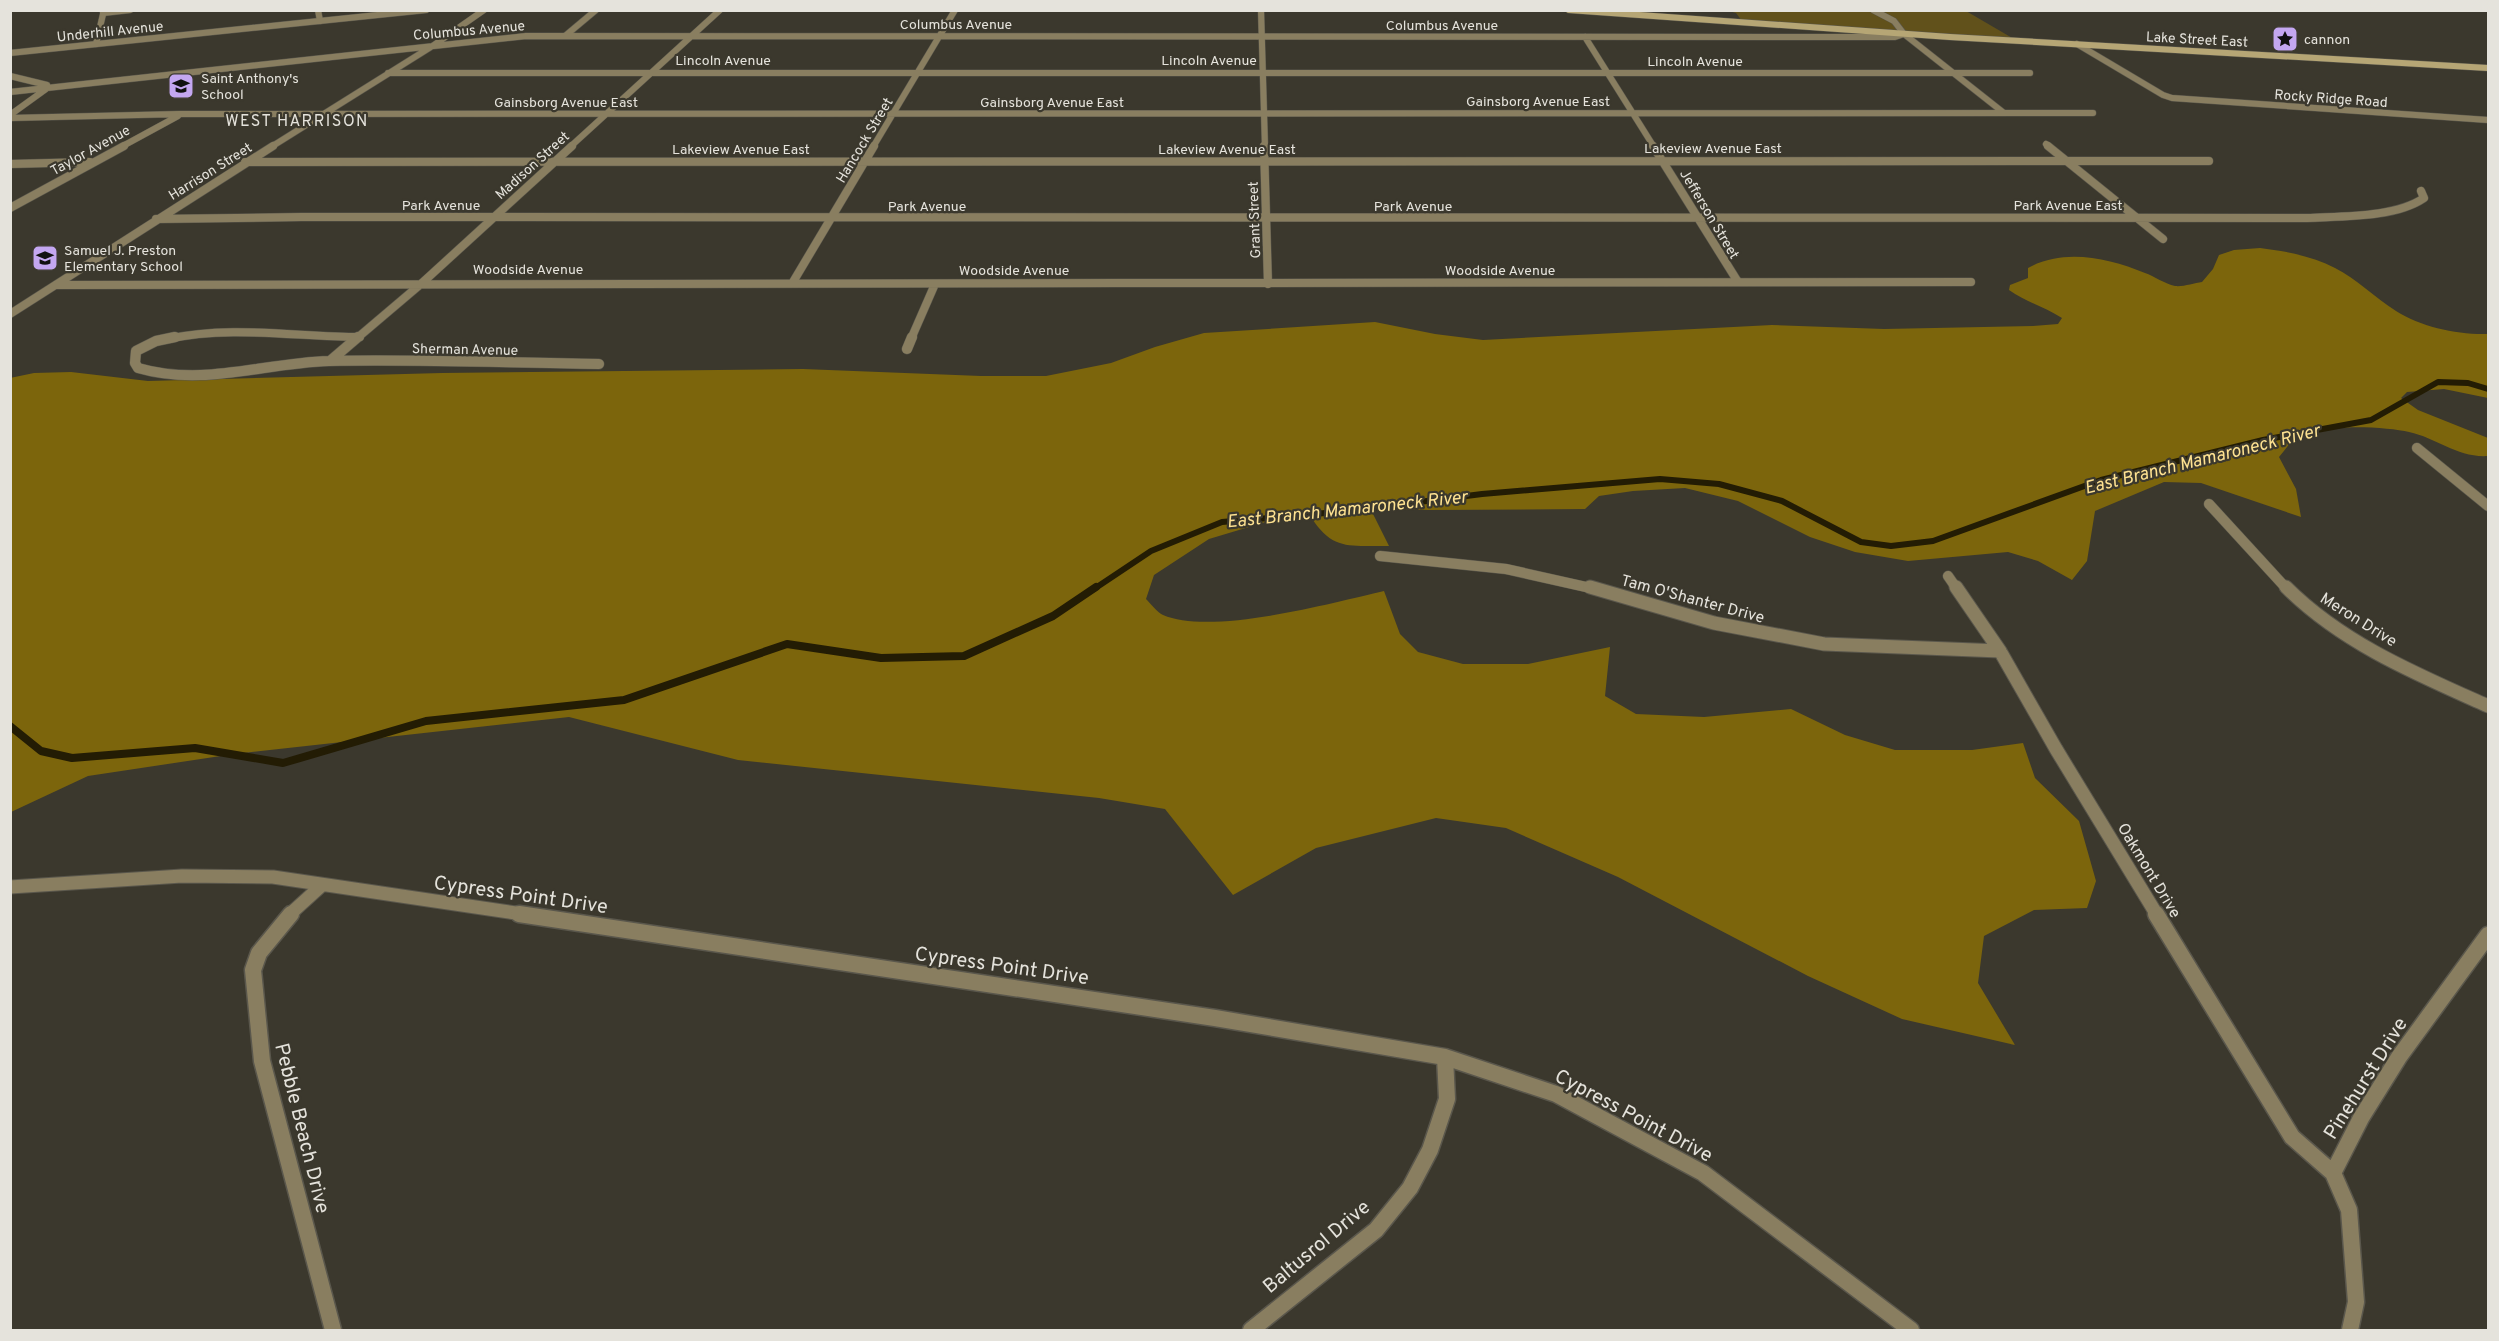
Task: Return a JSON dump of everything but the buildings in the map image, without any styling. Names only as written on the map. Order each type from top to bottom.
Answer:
[{"type":"main road","name":"Lake Street East","points":[[1569,10],[1904,34],[2488,68]]},
{"type":"street","points":[[96,44],[104,12],[130,10]]},
{"type":"street","points":[[318,10],[320,21]]},
{"type":"street","name":"Underhill Avenue","points":[[10,53],[426,10]]},
{"type":"street","name":"Harrison Street","points":[[10,314],[245,162],[434,45],[483,10]]},
{"type":"street","points":[[565,36],[596,10]]},
{"type":"street","name":"Madison Street","points":[[330,362],[558,161],[720,10]]},
{"type":"street","name":"Hancock Street","points":[[793,282],[955,10]]},
{"type":"street","name":"Grant Street","points":[[1261,10],[1268,284]]},
{"type":"street","points":[[1873,10],[1889,16],[1898,23],[1904,34],[2004,114]]},
{"type":"street","name":"Columbus Avenue","points":[[10,92],[513,37],[1895,37],[1904,34]]},
{"type":"street","name":"Jefferson Street","points":[[1585,37],[1738,282]]},
{"type":"street","name":"Rocky Ridge Road","points":[[2077,44],[2163,95],[2172,98],[2488,120]]},
{"type":"street","name":"Lincoln Avenue","points":[[388,73],[2030,73]]},
{"type":"street","points":[[10,76],[42,83],[46,86],[10,116]]},
{"type":"street","name":"Gainsborg Avenue East","points":[[10,116],[608,113],[2093,113]]},
{"type":"street","name":"Taylor Avenue","points":[[10,208],[180,114]]},
{"type":"street","points":[[2046,144],[2163,239]]},
{"type":"street","name":"Lakeview Avenue East","points":[[245,162],[2209,161]]},
{"type":"street","points":[[10,164],[95,162]]},
{"type":"street","name":"Park Avenue East","points":[[1699,218],[2285,218],[2355,215],[2418,204],[2424,198],[2421,190]]},
{"type":"street","name":"Park Avenue","points":[[156,219],[1699,218]]},
{"type":"street","name":"Woodside Avenue","points":[[57,285],[793,282],[935,284],[1971,282]]},
{"type":"street","points":[[907,349],[935,284]]},
{"type":"street","points":[[330,362],[232,374],[165,376],[138,368],[135,363],[135,351],[144,345],[179,336],[212,333],[324,338],[360,337]]},
{"type":"street","name":"Sherman Avenue","points":[[330,362],[599,364]]},
{"type":"street","points":[[2417,448],[2488,506]]},
{"type":"street","name":"Meron Drive","points":[[2209,504],[2291,592],[2319,616],[2404,667],[2488,706]]},
{"type":"street","name":"Tam O'Shanter Drive","points":[[1380,556],[1506,569],[1579,584],[1714,623],[1824,644],[2000,651]]},
{"type":"street","name":"Oakmont Drive","points":[[1948,576],[2000,651],[2086,800],[2292,1137],[2333,1173]]},
{"type":"street","name":"Cypress Point Drive","points":[[10,887],[182,876],[273,877],[321,886],[1204,1016],[1445,1057],[1556,1094],[1703,1173],[1911,1330]]},
{"type":"street","name":"Pebble Beach Drive","points":[[321,886],[286,918],[259,953],[253,970],[262,1060],[333,1330]]},
{"type":"street","name":"Pinehurst Drive","points":[[2333,1173],[2361,1118],[2399,1057],[2488,935]]},
{"type":"street","name":"Baltusrol Drive","points":[[1251,1330],[1376,1230],[1410,1188],[1430,1150],[1447,1099],[1445,1057]]},
{"type":"street","points":[[2333,1173],[2349,1210],[2354,1258],[2355,1302],[2350,1330]]},
{"type":"shaded area","points":[[1729,11],[1966,11],[2014,39],[1742,21],[1736,13]]},
{"type":"shaded area","points":[[2260,248],[2298,255],[2326,264],[2343,272],[2396,311],[2428,326],[2464,333],[2488,334],[2488,398],[2444,389],[2407,392],[2401,398],[2418,410],[2488,438],[2488,456],[2467,454],[2419,435],[2398,430],[2350,427],[2317,430],[2303,434],[2294,439],[2279,457],[2296,489],[2301,517],[2201,483],[2164,482],[2095,511],[2087,561],[2072,580],[2038,561],[2008,552],[1908,561],[1855,552],[1810,537],[1738,501],[1685,488],[1633,491],[1599,496],[1585,509],[1370,508],[1389,546],[1353,546],[1335,541],[1319,528],[1311,517],[1269,521],[1209,539],[1154,575],[1146,599],[1163,615],[1184,620],[1210,622],[1272,615],[1384,591],[1400,634],[1418,652],[1463,664],[1528,664],[1610,647],[1605,696],[1636,714],[1704,717],[1791,709],[1845,735],[1895,750],[1972,750],[2023,743],[2035,778],[2079,821],[2096,881],[2087,908],[2034,910],[1984,936],[1978,983],[2015,1045],[1902,1019],[1808,976],[1618,877],[1506,828],[1436,818],[1316,848],[1233,895],[1165,809],[1099,798],[738,760],[569,717],[234,754],[88,776],[11,812],[10,378],[34,373],[71,372],[148,381],[442,373],[803,369],[981,376],[1046,376],[1111,363],[1204,333],[1375,322],[1435,334],[1483,340],[1772,325],[1884,329],[2033,326],[2058,324],[2062,318],[2009,290],[2010,285],[2028,278],[2028,268],[2042,262],[2056,258],[2086,257],[2116,263],[2148,274],[2167,284],[2178,286],[2202,282],[2213,269],[2219,255],[2234,250]]},
{"type":"waterway","name":"East Branch Mamaroneck River","points":[[1094,589],[1151,551],[1222,522],[1349,511],[1482,494],[1660,479],[1719,484],[1782,501],[1861,542],[1891,546],[1933,541],[2101,480],[2263,440],[2371,420],[2438,382],[2468,383],[2488,389]]},
{"type":"waterway","name":"East Branch Mamaroneck River","points":[[10,726],[41,751],[72,758],[195,748],[283,763],[426,721],[624,700],[787,644],[881,658],[964,656],[1053,616],[1096,587]]},
{"type":"place","name":"cannon","points":[[2285,39]]},
{"type":"place","name":"Saint Anthony's School","points":[[181,86]]},
{"type":"place","name":"Samuel J. Preston Elementary School","points":[[45,258]]},
{"type":"district","name":"WEST HARRISON","points":[[297,120]]}]
